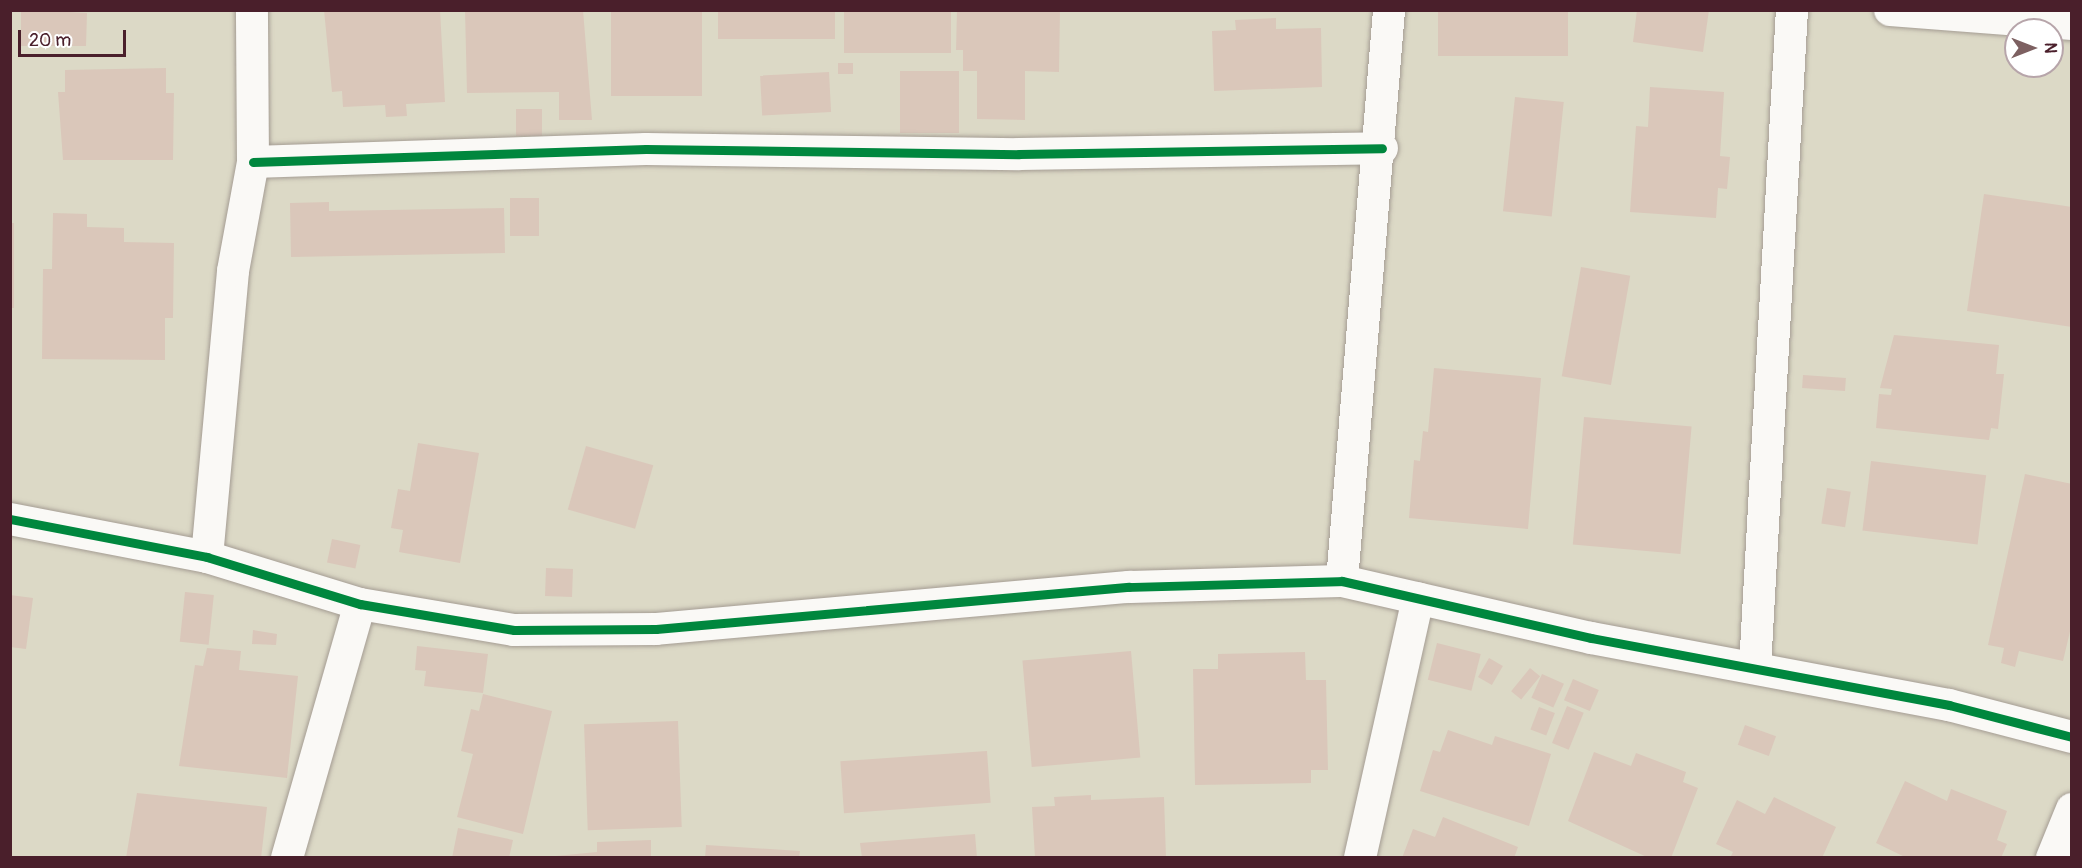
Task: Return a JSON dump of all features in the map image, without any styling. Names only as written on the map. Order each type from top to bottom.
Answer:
[{"type":"street","points":[[207,557],[233,271],[253,162],[252,10]]},
{"type":"street","points":[[1342,581],[1355,388],[1382,148],[1389,10]]},
{"type":"street","points":[[1755,667],[1792,10]]},
{"type":"street","points":[[1890,10],[2072,24]]},
{"type":"street","points":[[253,162],[646,149],[1019,154],[1382,148]]},
{"type":"street","points":[[10,519],[207,557],[360,604],[461,623],[566,632],[1129,587],[1342,581],[1591,638],[1950,705],[2072,737]]},
{"type":"street","points":[[1360,858],[1418,598]]},
{"type":"street","points":[[287,858],[360,604]]},
{"type":"street","points":[[2052,858],[2072,809]]},
{"type":"building","points":[[324,10],[440,10],[445,102],[406,104],[407,116],[386,117],[385,105],[343,107],[342,91],[332,92]]},
{"type":"building","points":[[465,10],[583,10],[592,120],[559,120],[559,92],[467,93]]},
{"type":"building","points":[[611,10],[702,10],[702,96],[611,96]]},
{"type":"building","points":[[718,10],[835,10],[835,39],[718,39]]},
{"type":"building","points":[[844,10],[951,10],[951,53],[844,53]]},
{"type":"building","points":[[957,10],[1060,10],[1059,72],[1025,71],[1025,120],[977,119],[977,71],[963,71],[963,50],[956,50]]},
{"type":"building","points":[[1438,10],[1568,10],[1568,56],[1438,56]]},
{"type":"building","points":[[1637,10],[1709,10],[1703,52],[1633,42]]},
{"type":"building","points":[[21,11],[87,13],[86,46],[21,46]]},
{"type":"building","points":[[1276,18],[1276,29],[1321,28],[1322,87],[1214,91],[1212,31],[1236,30],[1235,20]]},
{"type":"building","points":[[838,63],[853,63],[853,74],[838,74]]},
{"type":"building","points":[[166,68],[166,93],[174,93],[173,160],[63,160],[58,92],[65,92],[65,70]]},
{"type":"building","points":[[900,71],[959,71],[959,133],[900,133]]},
{"type":"building","points":[[829,72],[831,112],[762,116],[760,76]]},
{"type":"building","points":[[1650,87],[1724,92],[1720,156],[1730,157],[1727,189],[1718,188],[1716,218],[1630,212],[1636,126],[1648,127]]},
{"type":"building","points":[[1515,97],[1564,102],[1552,216],[1503,211]]},
{"type":"building","points":[[516,109],[542,109],[542,136],[516,136]]},
{"type":"building","points":[[1984,194],[2072,207],[2072,327],[1967,311]]},
{"type":"building","points":[[510,198],[539,198],[539,236],[510,236]]},
{"type":"building","points":[[329,202],[329,211],[504,208],[505,253],[291,257],[290,203]]},
{"type":"building","points":[[53,213],[87,214],[87,227],[124,228],[124,242],[174,243],[173,318],[165,318],[165,360],[42,359],[43,269],[52,269]]},
{"type":"building","points":[[10,223],[14,223],[14,308],[10,308]]},
{"type":"building","points":[[1581,267],[1630,276],[1611,385],[1562,376]]},
{"type":"building","points":[[1894,335],[1999,345],[1996,374],[2004,374],[1998,429],[1991,428],[1989,440],[1876,428],[1879,394],[1891,395],[1892,389],[1880,388]]},
{"type":"building","points":[[1434,368],[1541,378],[1528,529],[1409,518],[1414,460],[1420,461],[1423,431],[1428,432]]},
{"type":"building","points":[[1803,375],[1846,378],[1845,391],[1802,388]]},
{"type":"building","points":[[1584,417],[1692,426],[1680,554],[1573,545]]},
{"type":"building","points":[[418,443],[479,453],[460,563],[399,552],[403,530],[391,528],[398,489],[410,491]]},
{"type":"building","points":[[586,446],[653,465],[635,529],[568,509]]},
{"type":"building","points":[[1871,461],[1986,475],[1978,545],[1862,530]]},
{"type":"building","points":[[2025,474],[2072,484],[2072,623],[2063,661],[2019,651],[2015,667],[2001,663],[2004,648],[1988,645]]},
{"type":"building","points":[[1827,488],[1851,492],[1845,527],[1821,524]]},
{"type":"building","points":[[332,539],[360,545],[355,569],[327,562]]},
{"type":"building","points":[[546,568],[573,569],[572,597],[545,596]]},
{"type":"building","points":[[185,592],[214,595],[209,645],[180,642]]},
{"type":"building","points":[[10,595],[33,598],[26,649],[10,647]]},
{"type":"building","points":[[253,630],[277,634],[276,645],[252,644]]},
{"type":"building","points":[[1437,643],[1481,654],[1471,691],[1428,680]]},
{"type":"building","points":[[417,646],[488,654],[483,693],[424,686],[426,671],[415,670]]},
{"type":"building","points":[[207,648],[241,651],[239,670],[298,676],[287,778],[179,766],[195,665],[203,666]]},
{"type":"building","points":[[1131,651],[1140,758],[1032,767],[1022,660]]},
{"type":"building","points":[[1305,652],[1306,680],[1326,680],[1328,770],[1311,770],[1311,783],[1195,785],[1193,669],[1218,669],[1218,654]]},
{"type":"building","points":[[1489,658],[1503,666],[1492,685],[1478,677]]},
{"type":"building","points":[[1530,668],[1540,676],[1521,699],[1511,691]]},
{"type":"building","points":[[1542,674],[1564,684],[1553,708],[1531,698]]},
{"type":"building","points":[[1573,679],[1599,690],[1590,711],[1564,700]]},
{"type":"building","points":[[483,694],[552,711],[523,834],[457,817],[473,754],[461,751],[471,709],[479,711]]},
{"type":"building","points":[[1567,706],[1584,713],[1569,750],[1552,743]]},
{"type":"building","points":[[1539,707],[1555,713],[1546,735],[1530,729]]},
{"type":"building","points":[[678,721],[682,827],[588,830],[584,724]]},
{"type":"building","points":[[1745,725],[1776,736],[1769,756],[1738,745]]},
{"type":"building","points":[[1448,730],[1492,745],[1495,736],[1551,754],[1529,826],[1420,791],[1433,750],[1440,752]]},
{"type":"building","points":[[987,751],[991,803],[844,813],[840,761]]},
{"type":"building","points":[[1594,752],[1631,766],[1636,753],[1686,772],[1683,782],[1698,788],[1671,858],[1649,858],[1568,821]]},
{"type":"building","points":[[1905,781],[1947,801],[1951,789],[2007,811],[1997,840],[2007,844],[2001,858],[1907,858],[1876,843]]},
{"type":"building","points":[[137,793],[267,807],[261,858],[126,858]]},
{"type":"building","points":[[1091,795],[1091,800],[1164,797],[1166,858],[1035,858],[1032,807],[1055,806],[1054,797]]},
{"type":"building","points":[[1774,797],[1836,827],[1822,858],[1730,858],[1733,852],[1716,844],[1737,800],[1765,814]]},
{"type":"building","points":[[1443,817],[1518,847],[1514,858],[1402,858],[1413,829],[1435,837]]},
{"type":"building","points":[[458,828],[513,840],[509,858],[452,858]]},
{"type":"building","points":[[975,834],[977,858],[862,858],[860,843]]},
{"type":"building","points":[[651,840],[651,858],[535,858],[597,852],[597,842]]},
{"type":"building","points":[[706,845],[800,851],[799,858],[705,858]]},
{"type":"cycle path","points":[[253,162],[646,149],[1019,154],[1382,148]]},
{"type":"cycle path","points":[[10,519],[207,557],[360,604],[514,630],[656,629],[1129,587],[1342,581],[1591,638],[1949,705],[2072,737]]}]
